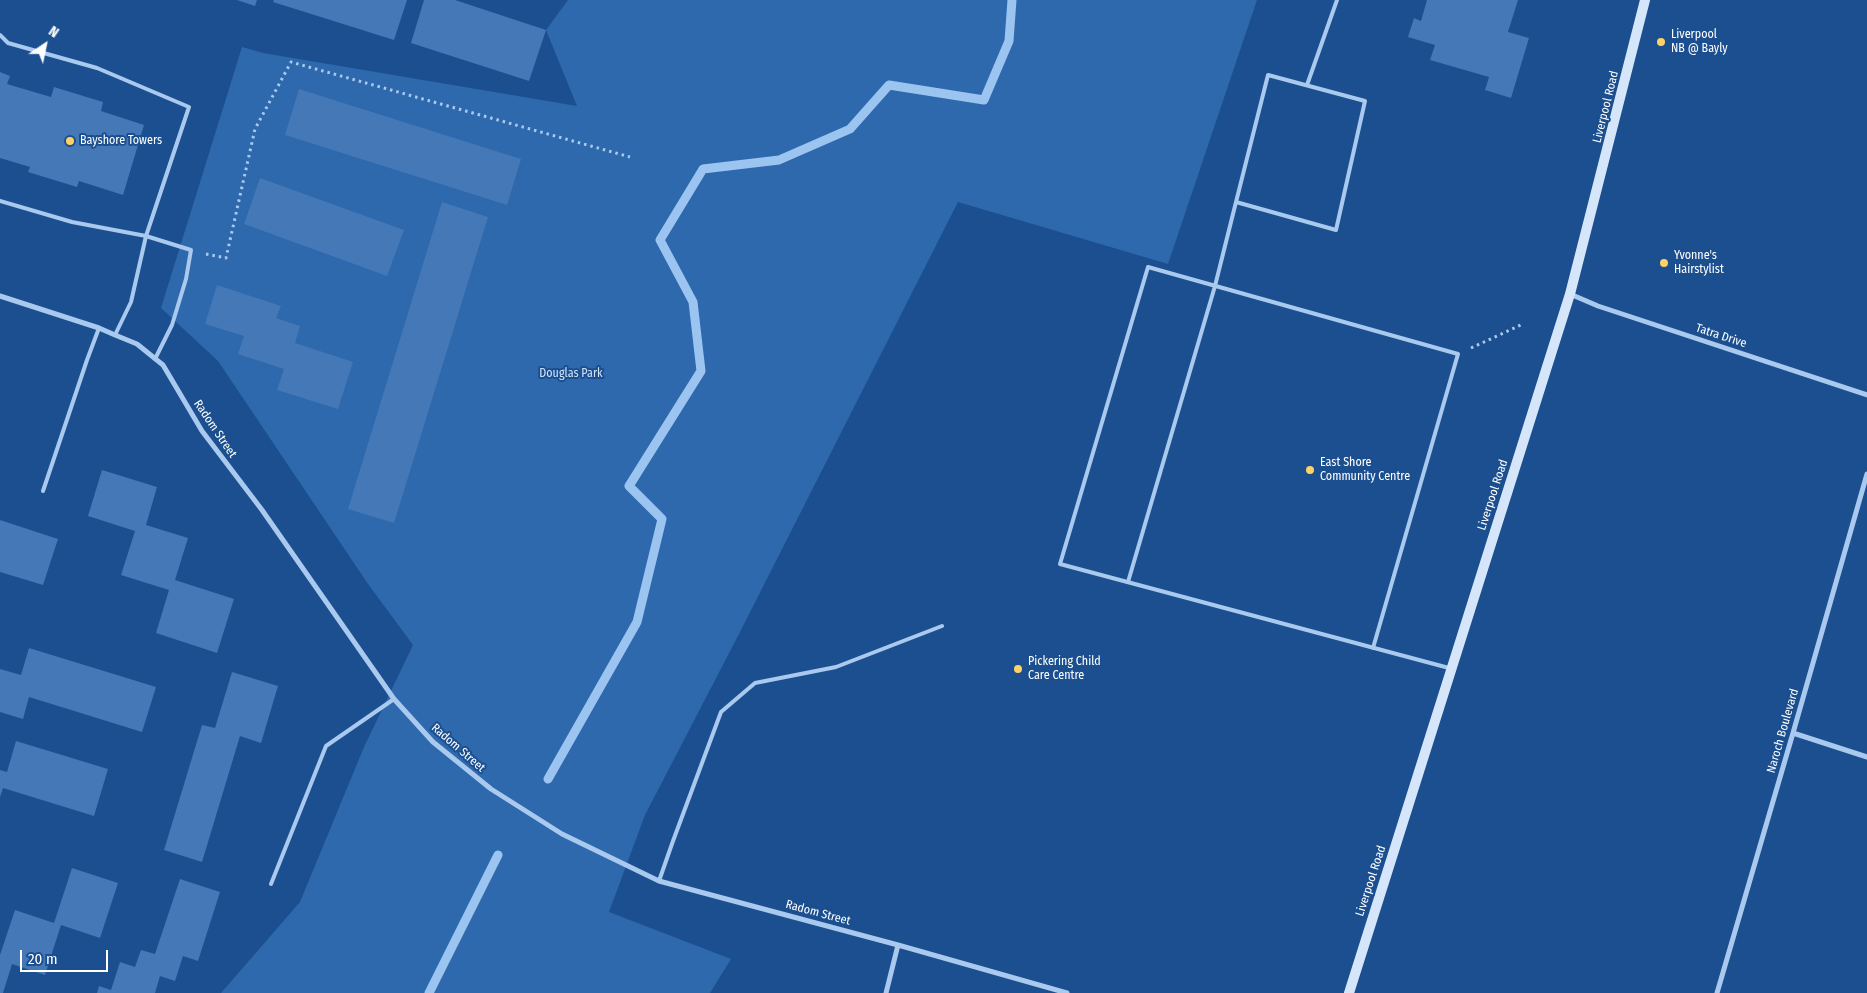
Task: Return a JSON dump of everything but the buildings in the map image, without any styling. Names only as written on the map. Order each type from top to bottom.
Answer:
[{"type":"street","name":"Liverpool Road","points":[[1349,993],[1570,294],[1646,0]]},
{"type":"street","name":"Tatra Drive","points":[[1570,294],[1617,312],[1867,395]]},
{"type":"street","name":"Radom Street","points":[[0,296],[116,335],[137,344],[163,365],[202,431],[262,510],[394,699],[433,742],[491,789],[562,834],[659,881],[898,945],[1066,993]]},
{"type":"street","name":"Naroch Boulevard","points":[[1716,993],[1794,733],[1867,474]]},
{"type":"street","points":[[1794,733],[1867,757]]},
{"type":"street","points":[[886,993],[898,945]]},
{"type":"lane","points":[[1307,85],[1337,0]]},
{"type":"lane","points":[[0,36],[8,43],[97,68],[189,107],[146,236],[131,302],[116,335]]},
{"type":"lane","points":[[1128,582],[1215,286],[1236,202],[1268,75],[1365,101],[1336,230],[1236,202]]},
{"type":"lane","points":[[0,201],[72,222],[146,236],[191,250],[186,279],[172,325],[155,359]]},
{"type":"lane","points":[[1373,648],[1458,354],[1148,267],[1060,564],[1128,582],[1373,648],[1452,669]]},
{"type":"lane","points":[[43,491],[99,328]]},
{"type":"lane","points":[[659,881],[721,712],[755,683],[836,667],[942,626]]},
{"type":"lane","points":[[271,884],[326,746],[394,699]]},
{"type":"path","points":[[191,250],[226,258],[255,129],[291,62],[630,157]]},
{"type":"path","points":[[1458,354],[1523,324]]},
{"type":"green space","name":"Douglas Park","points":[[568,0],[1257,0],[1168,264],[958,202],[645,815],[609,912],[731,959],[710,993],[221,993],[300,902],[364,747],[413,645],[368,584],[218,361],[161,308],[242,47],[263,53],[577,106],[546,30]]},
{"type":"waterway","points":[[548,779],[637,622],[662,519],[629,486],[701,371],[693,302],[660,240],[703,169],[779,160],[850,129],[889,85],[984,100],[1009,41],[1012,0]]},
{"type":"waterway","points":[[429,993],[498,855]]},
{"type":"place","name":"Liverpool NB @ Bayly","points":[[1661,42]]},
{"type":"place","name":"Bayshore Towers","points":[[70,141]]},
{"type":"place","name":"Yvonne's Hairstylist","points":[[1664,263]]},
{"type":"place","name":"East Shore Community Centre","points":[[1310,470]]},
{"type":"place","name":"Pickering Child Care Centre","points":[[1018,669]]}]
